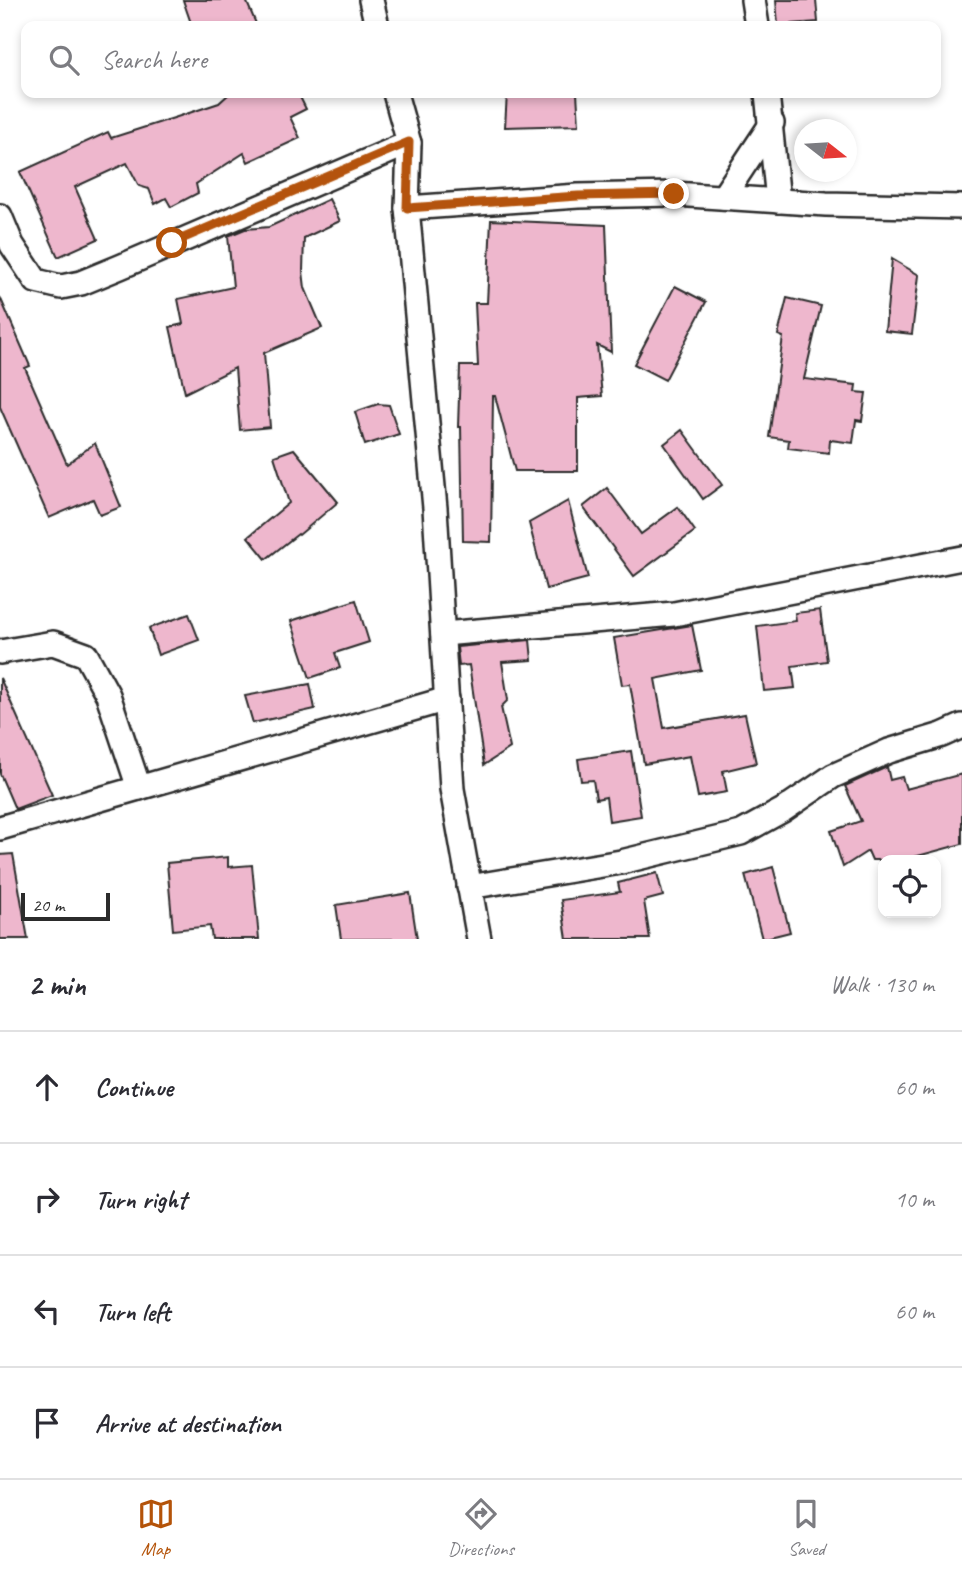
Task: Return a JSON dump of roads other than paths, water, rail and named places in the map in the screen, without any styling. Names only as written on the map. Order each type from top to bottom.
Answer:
[{"type":"street","points":[[371,0],[376,21]]},
{"type":"street","points":[[753,0],[756,21]]},
{"type":"street","points":[[396,98],[409,142],[407,208],[435,508],[452,789],[479,939]]},
{"type":"street","points":[[768,98],[778,201]]},
{"type":"street","points":[[723,197],[772,123]]},
{"type":"street","points":[[0,216],[12,245],[36,282],[61,287],[81,283],[120,267],[409,142]]},
{"type":"street","points":[[407,208],[578,196],[674,194],[778,201],[962,207]]},
{"type":"street","points":[[443,634],[674,614],[962,558]]},
{"type":"street","points":[[0,652],[53,643],[86,655],[108,695],[139,788]]},
{"type":"street","points":[[0,828],[447,699]]},
{"type":"street","points":[[469,887],[621,862],[741,833],[783,810],[833,776],[889,751],[962,726]]}]
